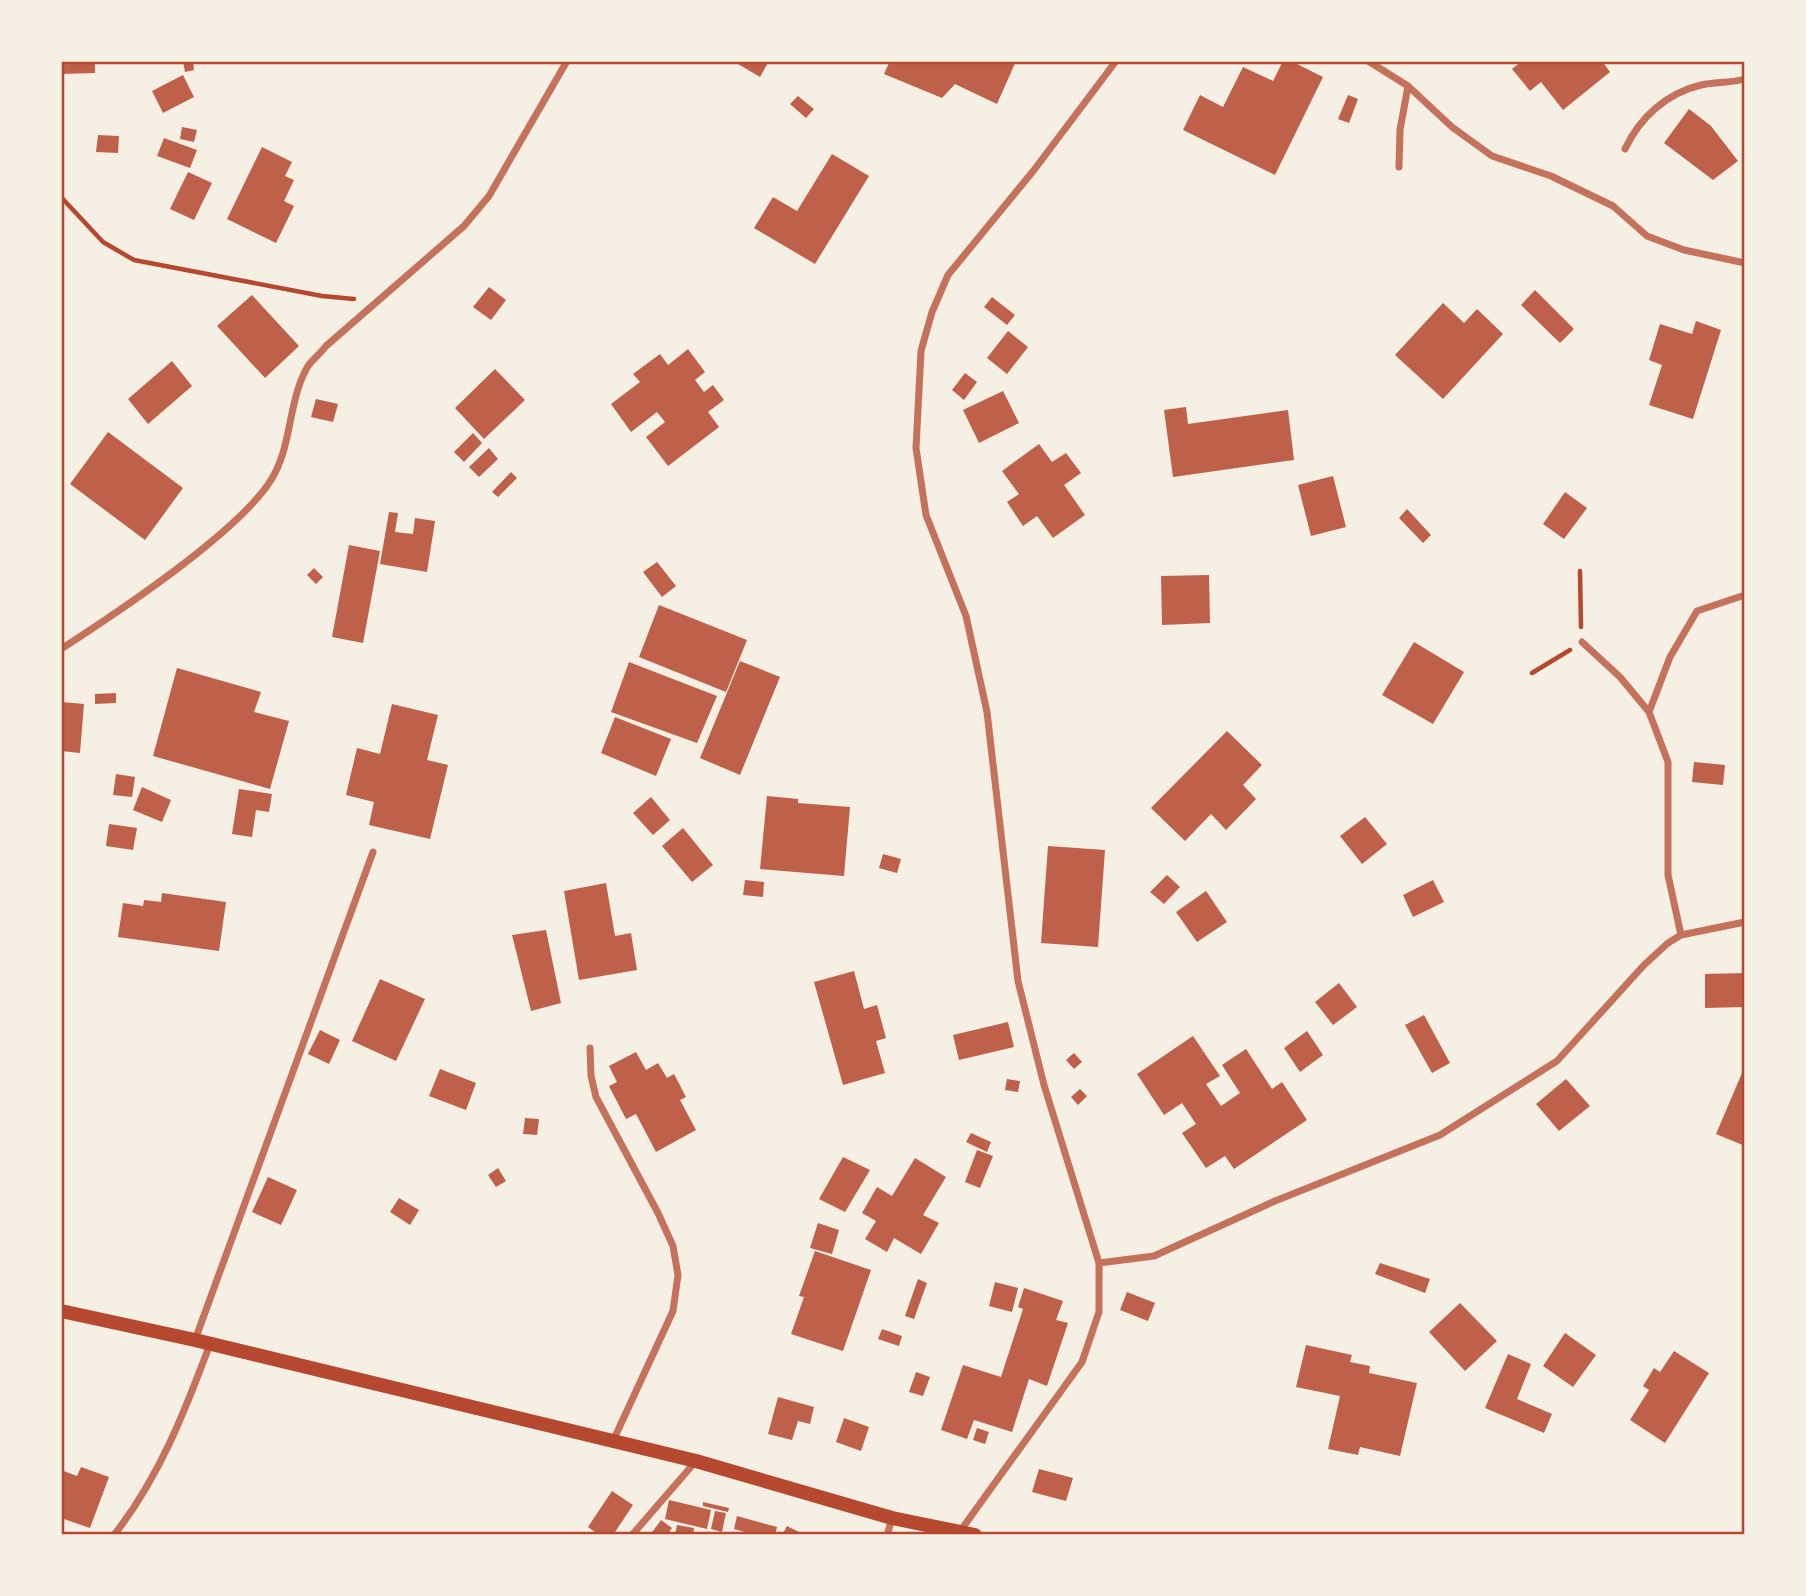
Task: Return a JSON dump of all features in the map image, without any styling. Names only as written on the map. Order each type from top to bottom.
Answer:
[{"type":"main road","points":[[61,1311],[211,1343],[696,1461],[892,1518],[968,1532]]},
{"type":"street","points":[[61,649],[160,579],[242,514],[274,475],[308,366],[326,346],[447,243],[489,196],[567,61]]},
{"type":"street","points":[[968,1532],[1082,1362],[1099,1312],[1099,1263],[1044,1085],[1018,981],[987,712],[967,616],[926,515],[916,448],[921,351],[932,312],[948,275],[1034,170],[1116,61]]},
{"type":"street","points":[[1368,61],[1408,86],[1452,127],[1492,156],[1551,176],[1613,206],[1647,236],[1684,250],[1745,263]]},
{"type":"street","points":[[1625,149],[1641,121],[1680,92],[1703,84],[1745,79]]},
{"type":"street","points":[[1399,167],[1400,130],[1408,86]]},
{"type":"street","points":[[1649,712],[1670,657],[1697,611],[1745,596]]},
{"type":"street","points":[[1582,642],[1620,677],[1649,712],[1668,761],[1668,874],[1681,935]]},
{"type":"street","points":[[195,1340],[373,852]]},
{"type":"street","points":[[1099,1263],[1154,1256],[1275,1200],[1440,1135],[1557,1061],[1644,965],[1681,935],[1745,922]]},
{"type":"street","points":[[590,1048],[591,1076],[596,1097],[663,1224],[673,1246],[678,1275],[673,1311],[613,1441]]},
{"type":"street","points":[[114,1535],[133,1512],[179,1426],[211,1343]]},
{"type":"street","points":[[632,1535],[696,1461]]},
{"type":"street","points":[[887,1535],[892,1518]]},
{"type":"path","points":[[61,197],[103,242],[134,260],[323,296],[383,297]]},
{"type":"path","points":[[1532,673],[1582,642],[1580,571]]},
{"type":"building","points":[[61,61],[95,61],[95,73],[61,74]]},
{"type":"building","points":[[183,61],[193,61],[194,70],[185,72]]},
{"type":"building","points":[[733,61],[769,61],[760,77]]},
{"type":"building","points":[[890,61],[1016,61],[997,104],[955,84],[942,98],[884,74]]},
{"type":"building","points":[[1283,61],[1291,61],[1323,77],[1275,175],[1183,130],[1200,95],[1223,107],[1243,67],[1273,81]]},
{"type":"building","points":[[1522,61],[1602,61],[1610,72],[1563,110],[1541,82],[1530,91],[1512,69]]},
{"type":"building","points":[[183,75],[194,97],[163,113],[152,91]]},
{"type":"building","points":[[1348,95],[1358,99],[1349,123],[1338,119]]},
{"type":"building","points":[[798,96],[814,109],[806,118],[790,104]]},
{"type":"building","points":[[1689,109],[1711,126],[1738,161],[1713,180],[1664,143]]},
{"type":"building","points":[[182,127],[197,130],[194,142],[180,139]]},
{"type":"building","points":[[98,135],[119,136],[118,153],[96,152]]},
{"type":"building","points":[[164,138],[197,150],[190,168],[157,156]]},
{"type":"building","points":[[262,147],[292,162],[285,176],[294,180],[284,201],[294,206],[276,243],[227,219]]},
{"type":"building","points":[[832,154],[869,176],[815,264],[754,228],[773,197],[797,211]]},
{"type":"building","points":[[188,172],[212,183],[194,220],[170,209]]},
{"type":"building","points":[[489,287],[506,300],[491,320],[473,307]]},
{"type":"building","points":[[1535,290],[1574,329],[1560,343],[1521,305]]},
{"type":"building","points":[[252,295],[299,346],[265,378],[217,326]]},
{"type":"building","points":[[992,297],[1015,315],[1007,325],[984,307]]},
{"type":"building","points":[[1443,303],[1464,323],[1477,309],[1503,334],[1443,399],[1395,355]]},
{"type":"building","points":[[1696,321],[1721,330],[1693,419],[1649,405],[1662,365],[1649,360],[1660,324],[1692,334]]},
{"type":"building","points":[[1008,331],[1028,347],[1007,374],[987,358]]},
{"type":"building","points":[[688,349],[705,372],[695,380],[704,392],[713,385],[724,400],[708,412],[719,427],[668,466],[646,437],[665,422],[657,412],[631,432],[611,404],[640,382],[633,374],[660,354],[668,365]]},
{"type":"building","points":[[172,361],[192,386],[148,424],[128,399]]},
{"type":"building","points":[[495,369],[525,400],[484,439],[455,408]]},
{"type":"building","points":[[965,373],[977,382],[964,400],[952,390]]},
{"type":"building","points":[[1003,391],[1019,423],[979,443],[963,410]]},
{"type":"building","points":[[316,399],[338,404],[333,422],[311,417]]},
{"type":"building","points":[[1186,407],[1188,424],[1288,410],[1294,460],[1173,477],[1164,410]]},
{"type":"building","points":[[108,432],[183,488],[145,540],[70,484]]},
{"type":"building","points":[[473,433],[482,443],[464,462],[454,452]]},
{"type":"building","points":[[1039,444],[1052,462],[1066,453],[1081,473],[1064,485],[1085,515],[1053,538],[1037,516],[1023,526],[1007,502],[1019,494],[1002,471]]},
{"type":"building","points":[[489,448],[498,459],[479,477],[469,467]]},
{"type":"building","points":[[511,472],[517,478],[498,497],[492,492]]},
{"type":"building","points":[[1333,476],[1346,527],[1311,536],[1298,485]]},
{"type":"building","points":[[1565,492],[1587,508],[1564,539],[1543,524]]},
{"type":"building","points":[[1407,509],[1431,535],[1423,543],[1399,518]]},
{"type":"building","points":[[389,512],[398,513],[395,532],[413,534],[415,518],[435,521],[427,572],[380,564]]},
{"type":"building","points":[[349,545],[380,551],[363,643],[332,637]]},
{"type":"building","points":[[657,562],[676,586],[662,597],[643,572]]},
{"type":"building","points":[[314,568],[323,577],[316,584],[307,575]]},
{"type":"building","points":[[1209,575],[1210,623],[1162,625],[1161,576]]},
{"type":"building","points":[[659,605],[747,640],[726,692],[639,657]]},
{"type":"building","points":[[1414,642],[1464,672],[1433,724],[1382,695]]},
{"type":"building","points":[[740,661],[780,677],[740,775],[700,758]]},
{"type":"building","points":[[629,662],[717,696],[697,743],[611,712]]},
{"type":"building","points":[[177,668],[261,692],[254,712],[289,721],[270,789],[153,756]]},
{"type":"building","points":[[116,693],[116,703],[95,704],[95,694]]},
{"type":"building","points":[[62,702],[84,704],[80,753],[61,751]]},
{"type":"building","points":[[392,704],[438,715],[427,760],[448,765],[430,839],[369,825],[374,802],[346,795],[357,748],[380,754]]},
{"type":"building","points":[[615,717],[671,739],[656,776],[601,753]]},
{"type":"building","points":[[1227,731],[1262,765],[1243,785],[1256,799],[1226,830],[1211,814],[1185,841],[1151,808]]},
{"type":"building","points":[[1694,762],[1725,765],[1723,785],[1692,782]]},
{"type":"building","points":[[116,774],[135,777],[132,797],[113,795]]},
{"type":"building","points":[[142,787],[171,800],[162,822],[133,810]]},
{"type":"building","points":[[239,789],[272,794],[269,812],[256,810],[252,837],[232,834]]},
{"type":"building","points":[[767,796],[798,799],[798,803],[850,807],[844,876],[760,869]]},
{"type":"building","points":[[651,797],[670,820],[653,835],[633,813]]},
{"type":"building","points":[[1365,817],[1387,844],[1362,864],[1340,836]]},
{"type":"building","points":[[109,824],[137,828],[133,850],[106,846]]},
{"type":"building","points":[[683,828],[713,865],[692,882],[662,846]]},
{"type":"building","points":[[1048,846],[1105,850],[1098,947],[1041,943]]},
{"type":"building","points":[[883,854],[901,859],[897,873],[879,868]]},
{"type":"building","points":[[1167,875],[1180,887],[1164,904],[1150,892]]},
{"type":"building","points":[[745,880],[764,882],[763,897],[743,895]]},
{"type":"building","points":[[1433,880],[1444,902],[1413,917],[1403,895]]},
{"type":"building","points":[[606,883],[615,936],[631,933],[637,970],[579,980],[564,891]]},
{"type":"building","points":[[1206,891],[1227,922],[1197,942],[1176,912]]},
{"type":"building","points":[[162,893],[226,902],[219,951],[118,937],[123,903],[143,906],[144,900],[161,902]]},
{"type":"building","points":[[546,930],[561,1003],[531,1011],[512,935]]},
{"type":"building","points":[[854,971],[864,1009],[877,1005],[886,1038],[876,1041],[885,1073],[843,1085],[814,982]]},
{"type":"building","points":[[1745,973],[1745,1007],[1705,1008],[1705,974]]},
{"type":"building","points":[[380,979],[425,999],[396,1061],[352,1041]]},
{"type":"building","points":[[1339,983],[1357,1007],[1333,1025],[1315,1002]]},
{"type":"building","points":[[1424,1015],[1450,1063],[1432,1073],[1405,1025]]},
{"type":"building","points":[[1008,1022],[1014,1047],[959,1060],[953,1035]]},
{"type":"building","points":[[320,1030],[340,1040],[329,1064],[308,1054]]},
{"type":"building","points":[[1307,1031],[1323,1055],[1300,1072],[1284,1048]]},
{"type":"building","points":[[1193,1036],[1220,1076],[1206,1084],[1221,1106],[1240,1093],[1222,1065],[1246,1049],[1272,1089],[1282,1082],[1307,1120],[1234,1169],[1225,1156],[1206,1168],[1182,1133],[1196,1124],[1182,1103],[1164,1115],[1137,1074]]},
{"type":"building","points":[[636,1052],[646,1070],[658,1063],[667,1078],[674,1074],[686,1097],[680,1100],[696,1130],[656,1152],[636,1114],[626,1119],[609,1086],[617,1082],[609,1066]]},
{"type":"building","points":[[1074,1053],[1082,1062],[1074,1069],[1066,1060]]},
{"type":"building","points":[[1745,1066],[1745,1146],[1716,1134]]},
{"type":"building","points":[[440,1069],[476,1083],[466,1110],[429,1096]]},
{"type":"building","points":[[1007,1079],[1020,1081],[1018,1092],[1005,1090]]},
{"type":"building","points":[[1566,1079],[1590,1106],[1559,1131],[1536,1104]]},
{"type":"building","points":[[1080,1089],[1087,1096],[1078,1105],[1071,1097]]},
{"type":"building","points":[[525,1118],[539,1119],[537,1135],[523,1134]]},
{"type":"building","points":[[971,1133],[991,1142],[987,1152],[966,1142]]},
{"type":"building","points":[[977,1150],[993,1156],[980,1188],[965,1182]]},
{"type":"building","points":[[843,1157],[870,1170],[845,1212],[819,1199]]},
{"type":"building","points":[[915,1158],[946,1177],[923,1215],[939,1223],[921,1254],[894,1238],[887,1252],[865,1239],[876,1221],[862,1213],[877,1187],[892,1196]]},
{"type":"building","points":[[498,1168],[506,1181],[496,1187],[488,1175]]},
{"type":"building","points":[[268,1177],[297,1190],[281,1225],[252,1212]]},
{"type":"building","points":[[399,1198],[419,1210],[410,1225],[390,1212]]},
{"type":"building","points":[[818,1223],[839,1230],[832,1254],[810,1248]]},
{"type":"building","points":[[815,1251],[871,1270],[843,1351],[791,1334],[804,1297],[799,1296]]},
{"type":"building","points":[[1380,1263],[1430,1279],[1425,1293],[1375,1274]]},
{"type":"building","points":[[918,1279],[927,1283],[914,1319],[905,1316]]},
{"type":"building","points":[[995,1282],[1018,1288],[1012,1312],[989,1306]]},
{"type":"building","points":[[1024,1288],[1063,1301],[1056,1320],[1068,1323],[1047,1386],[1029,1379],[1012,1432],[974,1420],[967,1439],[941,1430],[963,1365],[1001,1377],[1023,1309],[1018,1307]]},
{"type":"building","points":[[1127,1292],[1155,1303],[1148,1321],[1120,1310]]},
{"type":"building","points":[[1460,1303],[1497,1341],[1465,1371],[1429,1332]]},
{"type":"building","points":[[882,1329],[902,1336],[899,1346],[878,1339]]},
{"type":"building","points":[[1565,1333],[1596,1355],[1573,1387],[1543,1366]]},
{"type":"building","points":[[1306,1345],[1352,1355],[1350,1362],[1370,1366],[1369,1373],[1417,1383],[1400,1456],[1360,1447],[1358,1455],[1328,1449],[1340,1396],[1296,1387]]},
{"type":"building","points":[[1674,1351],[1709,1373],[1665,1443],[1630,1420],[1649,1390],[1643,1386],[1654,1368],[1660,1372]]},
{"type":"building","points":[[1508,1354],[1531,1364],[1517,1399],[1552,1414],[1544,1433],[1485,1408]]},
{"type":"building","points":[[916,1372],[930,1377],[923,1396],[909,1392]]},
{"type":"building","points":[[778,1397],[814,1407],[810,1424],[798,1421],[792,1440],[768,1434]]},
{"type":"building","points":[[844,1418],[869,1427],[861,1451],[836,1442]]},
{"type":"building","points":[[977,1428],[989,1432],[985,1444],[973,1440]]},
{"type":"building","points":[[81,1467],[109,1477],[90,1528],[61,1518],[61,1470],[77,1476]]},
{"type":"building","points":[[1039,1469],[1073,1478],[1066,1501],[1032,1492]]},
{"type":"building","points":[[612,1491],[633,1505],[613,1535],[599,1535],[588,1527]]},
{"type":"building","points":[[669,1500],[711,1510],[707,1529],[665,1519]]},
{"type":"building","points":[[703,1502],[729,1508],[728,1512],[703,1506]]},
{"type":"building","points":[[715,1511],[726,1513],[722,1532],[711,1529]]},
{"type":"building","points":[[737,1516],[777,1527],[775,1535],[755,1535],[734,1529]]},
{"type":"building","points":[[661,1520],[672,1528],[667,1535],[650,1535]]},
{"type":"building","points":[[677,1525],[694,1528],[693,1535],[675,1535]]},
{"type":"building","points":[[787,1526],[805,1535],[782,1535]]}]
